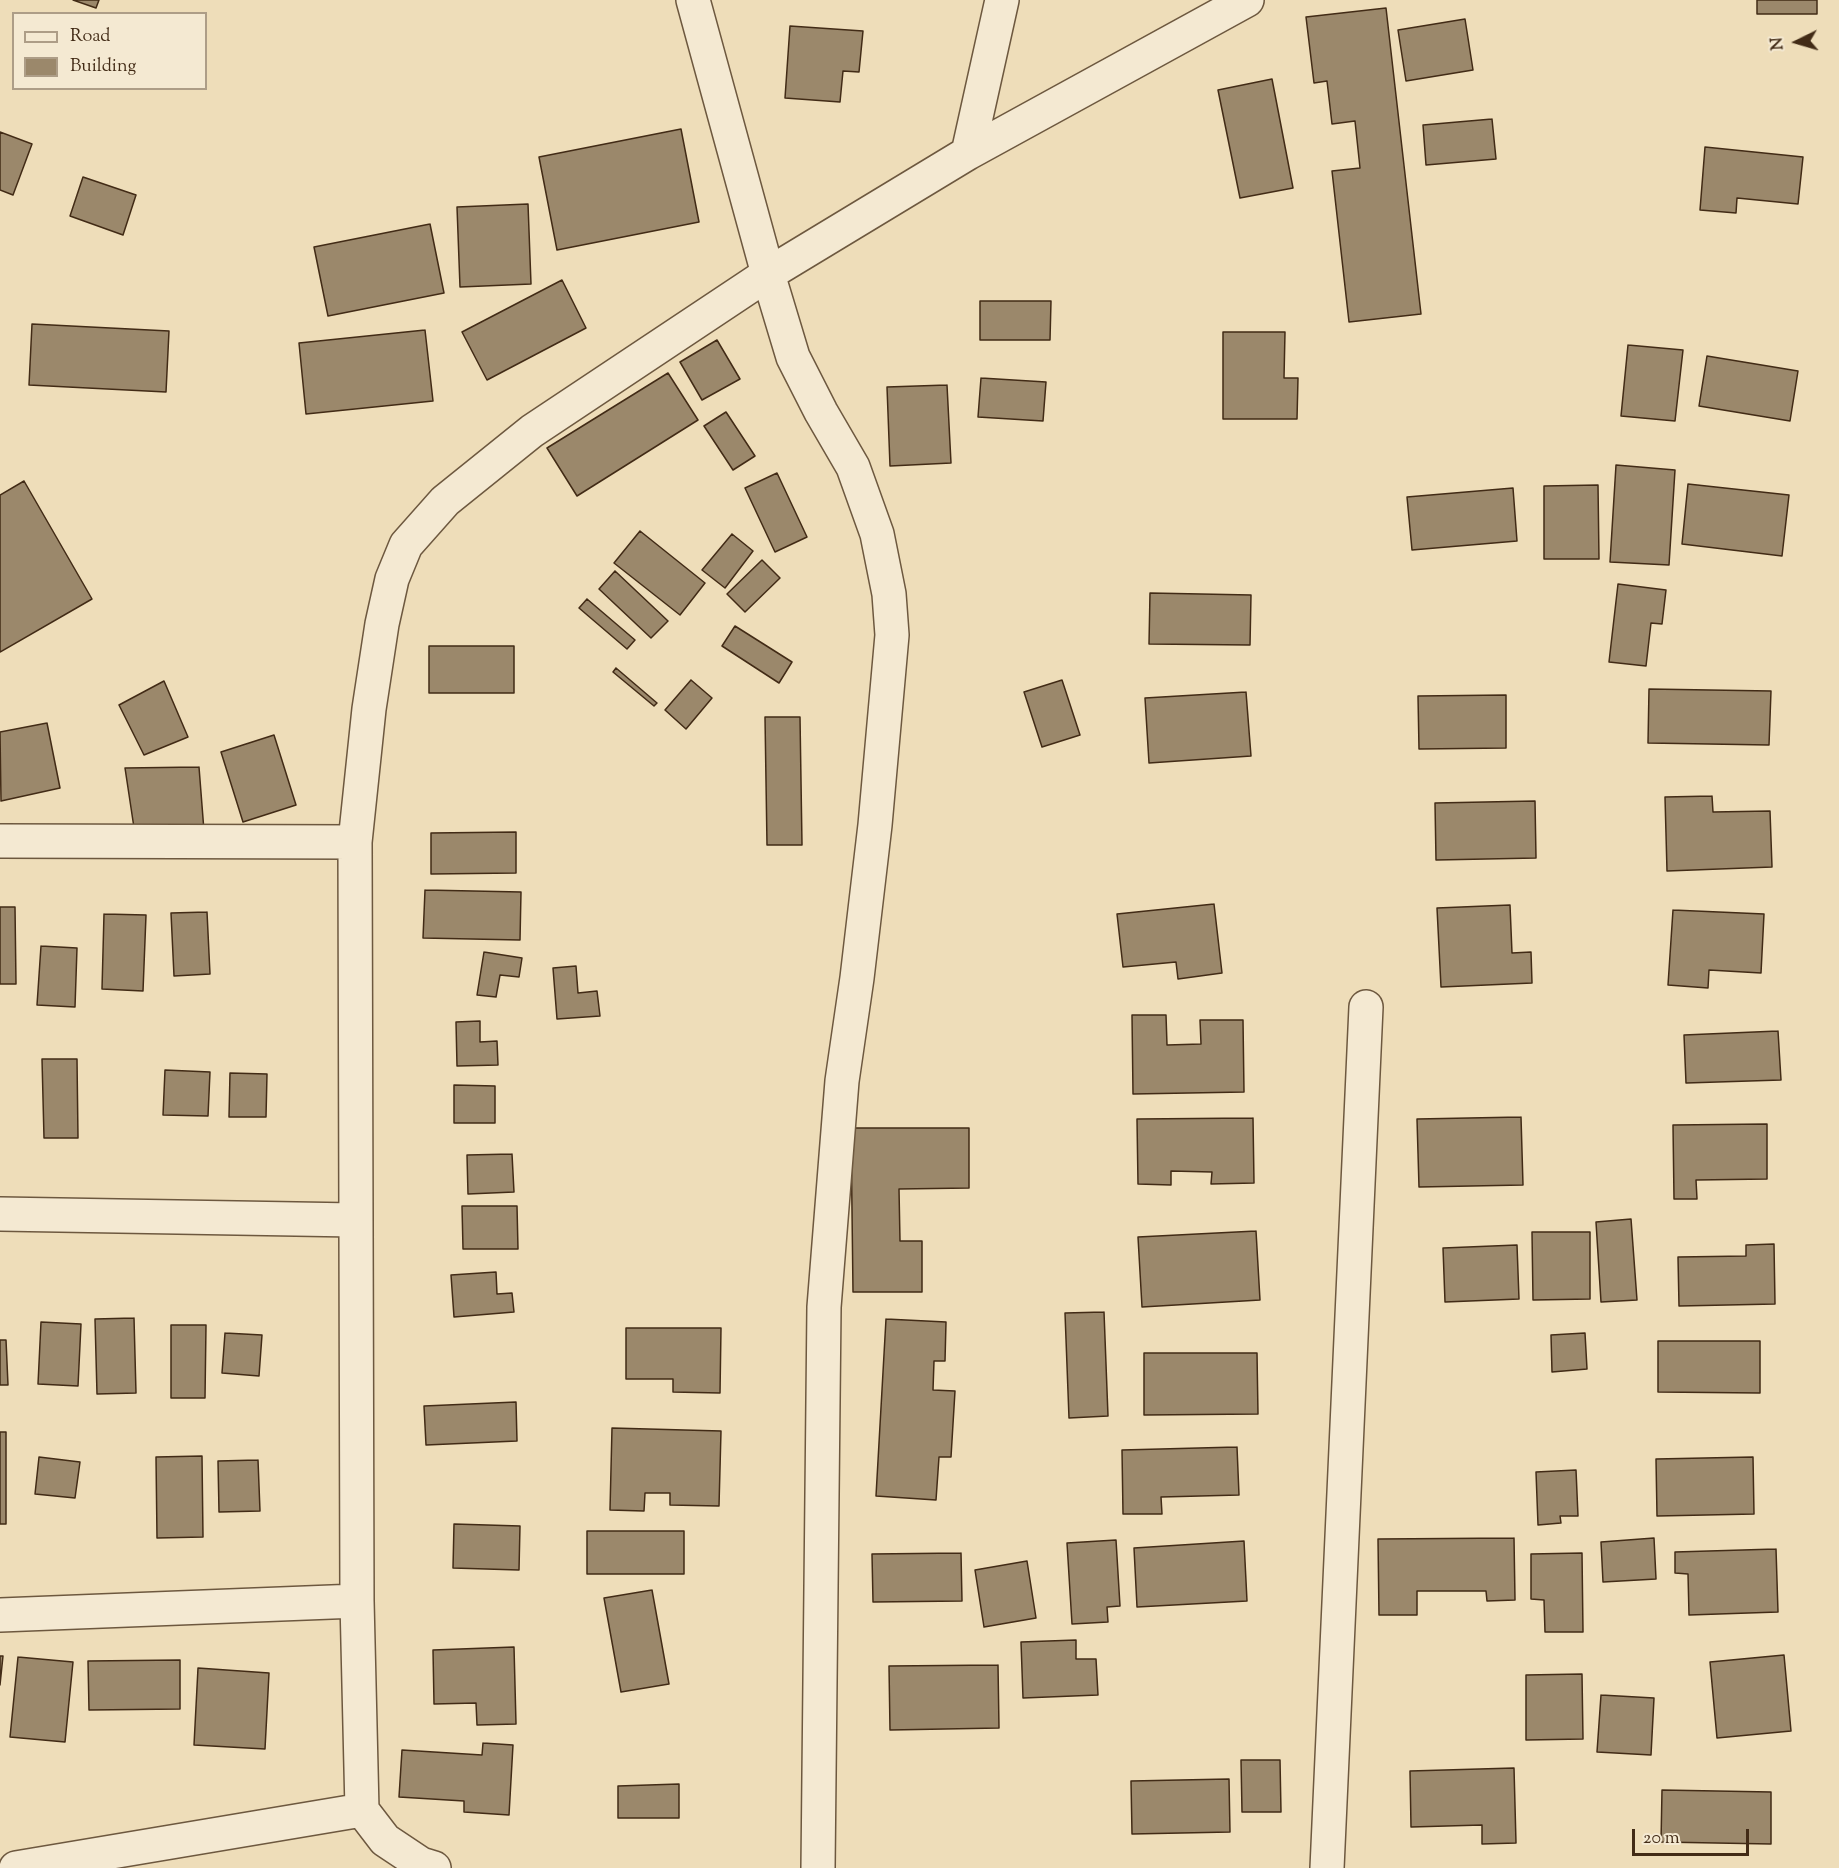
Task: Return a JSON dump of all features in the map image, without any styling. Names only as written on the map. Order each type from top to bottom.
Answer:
[{"type":"street","points":[[693,0],[793,357],[853,467],[877,534],[889,594],[891,635],[875,825],[842,1081],[824,1307],[818,1868]]},
{"type":"street","points":[[968,153],[1002,0]]},
{"type":"street","points":[[434,1868],[422,1864],[385,1840],[362,1810],[357,1601],[356,842],[369,709],[382,624],[392,579],[406,545],[445,501],[532,431],[768,274],[968,153],[1247,0]]},
{"type":"street","points":[[0,841],[356,842]]},
{"type":"street","points":[[1327,1868],[1366,1007]]},
{"type":"street","points":[[0,1214],[355,1220]]},
{"type":"street","points":[[0,1615],[357,1601]]},
{"type":"street","points":[[16,1868],[362,1810]]},
{"type":"building","points":[[73,0],[99,0],[96,8]]},
{"type":"building","points":[[1757,0],[1817,0],[1817,14],[1757,14]]},
{"type":"building","points":[[1386,8],[1421,314],[1349,322],[1332,171],[1360,168],[1355,121],[1332,124],[1327,81],[1314,83],[1306,17]]},
{"type":"building","points":[[1465,19],[1473,70],[1406,81],[1398,30]]},
{"type":"building","points":[[790,26],[863,31],[859,72],[843,71],[840,102],[785,98]]},
{"type":"building","points":[[1272,79],[1293,188],[1240,198],[1218,90]]},
{"type":"building","points":[[1492,119],[1496,159],[1426,165],[1423,125]]},
{"type":"building","points":[[681,129],[699,222],[557,250],[539,157]]},
{"type":"building","points":[[0,132],[32,144],[13,195],[0,190]]},
{"type":"building","points":[[1705,147],[1803,157],[1798,204],[1737,198],[1736,213],[1700,210]]},
{"type":"building","points":[[83,177],[136,195],[123,235],[70,216]]},
{"type":"building","points":[[528,204],[531,284],[460,287],[457,207]]},
{"type":"building","points":[[430,224],[444,293],[328,316],[314,247]]},
{"type":"building","points":[[562,280],[586,328],[487,380],[462,332]]},
{"type":"building","points":[[980,301],[1051,301],[1050,340],[980,340]]},
{"type":"building","points":[[32,324],[169,331],[166,392],[29,385]]},
{"type":"building","points":[[425,330],[433,401],[306,414],[299,343]]},
{"type":"building","points":[[1223,332],[1285,332],[1284,378],[1298,378],[1297,419],[1223,419]]},
{"type":"building","points":[[717,340],[740,379],[702,400],[680,362]]},
{"type":"building","points":[[1628,345],[1683,350],[1675,421],[1621,416]]},
{"type":"building","points":[[1707,356],[1798,371],[1790,421],[1699,406]]},
{"type":"building","points":[[668,373],[698,420],[577,496],[547,448]]},
{"type":"building","points":[[981,378],[1046,382],[1043,421],[978,417]]},
{"type":"building","points":[[947,385],[951,463],[890,466],[887,387]]},
{"type":"building","points":[[726,412],[755,456],[733,470],[704,426]]},
{"type":"building","points":[[1616,465],[1675,470],[1669,565],[1610,562]]},
{"type":"building","points":[[777,473],[807,537],[775,552],[745,488]]},
{"type":"building","points":[[24,481],[92,599],[0,652],[0,495]]},
{"type":"building","points":[[1688,484],[1789,495],[1782,556],[1682,544]]},
{"type":"building","points":[[1598,485],[1599,559],[1544,559],[1544,486]]},
{"type":"building","points":[[1513,488],[1517,541],[1412,550],[1407,497]]},
{"type":"building","points":[[640,531],[705,583],[680,615],[614,563]]},
{"type":"building","points":[[732,534],[753,551],[725,588],[702,570]]},
{"type":"building","points":[[762,560],[780,578],[745,612],[727,594]]},
{"type":"building","points":[[615,571],[668,621],[651,638],[599,589]]},
{"type":"building","points":[[1618,584],[1666,590],[1662,624],[1651,623],[1646,666],[1609,662]]},
{"type":"building","points":[[1150,593],[1251,595],[1250,645],[1149,644]]},
{"type":"building","points":[[587,599],[635,640],[627,649],[579,608]]},
{"type":"building","points":[[735,626],[792,662],[779,683],[722,646]]},
{"type":"building","points":[[429,646],[514,646],[514,693],[429,693]]},
{"type":"building","points":[[616,668],[657,703],[654,706],[613,672]]},
{"type":"building","points":[[691,680],[712,698],[686,729],[665,710]]},
{"type":"building","points":[[1062,680],[1080,735],[1042,747],[1024,692]]},
{"type":"building","points":[[164,681],[188,737],[144,755],[119,705]]},
{"type":"building","points":[[1649,689],[1771,691],[1769,745],[1648,743]]},
{"type":"building","points":[[1246,692],[1251,756],[1149,763],[1145,698]]},
{"type":"building","points":[[1506,695],[1506,748],[1419,749],[1418,696]]},
{"type":"building","points":[[765,717],[800,717],[802,845],[767,845]]},
{"type":"building","points":[[47,723],[60,788],[1,801],[0,732]]},
{"type":"building","points":[[274,735],[296,805],[243,822],[221,752]]},
{"type":"building","points":[[199,767],[204,831],[136,841],[125,768]]},
{"type":"building","points":[[1712,796],[1713,812],[1770,811],[1772,867],[1667,871],[1665,797]]},
{"type":"building","points":[[1535,801],[1536,858],[1436,860],[1435,803]]},
{"type":"building","points":[[516,832],[516,873],[431,874],[431,833]]},
{"type":"building","points":[[425,890],[521,892],[520,940],[423,938]]},
{"type":"building","points":[[1214,904],[1222,973],[1178,979],[1176,962],[1123,967],[1117,914]]},
{"type":"building","points":[[1510,905],[1512,953],[1531,952],[1532,983],[1441,987],[1437,908]]},
{"type":"building","points":[[0,907],[15,907],[16,984],[0,984]]},
{"type":"building","points":[[1673,910],[1764,914],[1761,973],[1709,970],[1708,988],[1668,985]]},
{"type":"building","points":[[207,912],[210,974],[174,976],[171,913]]},
{"type":"building","points":[[104,914],[146,915],[143,991],[102,989]]},
{"type":"building","points":[[41,946],[77,948],[75,1007],[37,1005]]},
{"type":"building","points":[[484,952],[522,958],[519,977],[500,975],[496,997],[477,995]]},
{"type":"building","points":[[576,966],[578,993],[597,991],[600,1016],[557,1019],[553,968]]},
{"type":"building","points":[[1132,1015],[1166,1015],[1167,1045],[1201,1044],[1200,1020],[1243,1020],[1244,1092],[1133,1094]]},
{"type":"building","points":[[480,1021],[480,1042],[497,1041],[498,1065],[457,1066],[456,1022]]},
{"type":"building","points":[[1778,1031],[1781,1080],[1686,1083],[1684,1035]]},
{"type":"building","points":[[42,1059],[77,1059],[78,1138],[44,1138]]},
{"type":"building","points":[[165,1070],[210,1072],[208,1116],[163,1115]]},
{"type":"building","points":[[230,1073],[267,1074],[266,1117],[229,1117]]},
{"type":"building","points":[[454,1085],[495,1086],[495,1123],[454,1123]]},
{"type":"building","points":[[1521,1117],[1523,1185],[1419,1187],[1417,1119]]},
{"type":"building","points":[[1253,1118],[1254,1183],[1211,1184],[1212,1172],[1171,1171],[1171,1185],[1138,1184],[1137,1119]]},
{"type":"building","points":[[1767,1124],[1767,1179],[1696,1180],[1697,1199],[1674,1199],[1673,1125]]},
{"type":"building","points":[[851,1128],[969,1128],[969,1188],[899,1189],[900,1241],[922,1241],[922,1292],[853,1292]]},
{"type":"building","points":[[512,1154],[514,1192],[468,1194],[467,1155]]},
{"type":"building","points":[[462,1206],[517,1206],[518,1249],[463,1249]]},
{"type":"building","points":[[1631,1219],[1637,1300],[1601,1302],[1596,1222]]},
{"type":"building","points":[[1256,1231],[1260,1300],[1142,1307],[1138,1237]]},
{"type":"building","points":[[1532,1232],[1590,1232],[1590,1299],[1533,1300]]},
{"type":"building","points":[[1774,1244],[1775,1304],[1679,1306],[1678,1257],[1746,1256],[1746,1245]]},
{"type":"building","points":[[1517,1245],[1519,1299],[1445,1302],[1443,1248]]},
{"type":"building","points":[[496,1272],[497,1294],[512,1293],[514,1312],[454,1317],[451,1275]]},
{"type":"building","points":[[1104,1312],[1108,1416],[1069,1418],[1065,1313]]},
{"type":"building","points":[[134,1318],[136,1393],[97,1394],[95,1319]]},
{"type":"building","points":[[886,1319],[946,1322],[945,1361],[934,1361],[933,1390],[955,1391],[951,1457],[939,1457],[936,1500],[876,1496]]},
{"type":"building","points":[[41,1322],[81,1324],[78,1386],[38,1384]]},
{"type":"building","points":[[171,1325],[206,1325],[205,1398],[171,1398]]},
{"type":"building","points":[[626,1328],[721,1328],[720,1393],[673,1392],[673,1379],[626,1379]]},
{"type":"building","points":[[225,1333],[262,1335],[259,1376],[222,1373]]},
{"type":"building","points":[[1585,1333],[1587,1369],[1552,1372],[1551,1335]]},
{"type":"building","points":[[0,1340],[6,1340],[8,1385],[0,1385]]},
{"type":"building","points":[[1658,1341],[1760,1341],[1760,1393],[1658,1392]]},
{"type":"building","points":[[1144,1353],[1257,1353],[1258,1414],[1144,1415]]},
{"type":"building","points":[[516,1402],[517,1441],[426,1445],[424,1406]]},
{"type":"building","points":[[612,1428],[721,1431],[719,1506],[670,1505],[670,1493],[645,1493],[644,1511],[610,1510]]},
{"type":"building","points":[[0,1432],[6,1432],[6,1524],[0,1524]]},
{"type":"building","points":[[1237,1447],[1239,1495],[1161,1497],[1162,1514],[1123,1514],[1122,1450]]},
{"type":"building","points":[[202,1456],[203,1537],[157,1538],[156,1457]]},
{"type":"building","points":[[39,1457],[80,1462],[75,1498],[35,1494]]},
{"type":"building","points":[[1753,1457],[1754,1514],[1657,1516],[1656,1459]]},
{"type":"building","points":[[258,1460],[260,1511],[219,1512],[218,1461]]},
{"type":"building","points":[[1576,1470],[1578,1516],[1560,1516],[1561,1523],[1538,1525],[1536,1472]]},
{"type":"building","points":[[454,1524],[520,1526],[519,1570],[453,1568]]},
{"type":"building","points":[[587,1531],[684,1531],[684,1574],[587,1574]]},
{"type":"building","points":[[1514,1538],[1515,1600],[1487,1601],[1486,1591],[1417,1591],[1417,1615],[1379,1615],[1378,1539]]},
{"type":"building","points":[[1654,1538],[1656,1579],[1603,1582],[1601,1542]]},
{"type":"building","points":[[1116,1540],[1120,1606],[1107,1607],[1108,1622],[1072,1624],[1067,1543]]},
{"type":"building","points":[[1244,1541],[1247,1601],[1137,1607],[1134,1548]]},
{"type":"building","points":[[1776,1549],[1778,1612],[1689,1615],[1688,1574],[1675,1573],[1675,1552]]},
{"type":"building","points":[[961,1553],[962,1601],[873,1602],[872,1554]]},
{"type":"building","points":[[1582,1553],[1583,1632],[1545,1632],[1544,1600],[1531,1599],[1531,1554]]},
{"type":"building","points":[[1027,1561],[1036,1618],[984,1627],[975,1570]]},
{"type":"building","points":[[652,1590],[669,1684],[621,1692],[604,1598]]},
{"type":"building","points":[[1076,1640],[1076,1659],[1096,1659],[1098,1695],[1023,1698],[1021,1642]]},
{"type":"building","points":[[514,1647],[516,1724],[477,1725],[476,1703],[434,1704],[433,1650]]},
{"type":"building","points":[[1784,1655],[1791,1731],[1717,1738],[1710,1662]]},
{"type":"building","points":[[0,1656],[3,1656],[0,1685]]},
{"type":"building","points":[[18,1657],[73,1662],[65,1742],[10,1737]]},
{"type":"building","points":[[180,1660],[180,1709],[89,1710],[88,1661]]},
{"type":"building","points":[[998,1665],[999,1728],[890,1730],[889,1666]]},
{"type":"building","points":[[198,1668],[269,1673],[265,1749],[194,1745]]},
{"type":"building","points":[[1582,1674],[1583,1739],[1526,1740],[1526,1675]]},
{"type":"building","points":[[1601,1695],[1654,1698],[1651,1755],[1597,1752]]},
{"type":"building","points":[[483,1743],[513,1745],[509,1815],[464,1812],[464,1801],[399,1797],[402,1750],[482,1755]]},
{"type":"building","points":[[1241,1760],[1280,1760],[1281,1812],[1242,1812]]},
{"type":"building","points":[[1514,1768],[1516,1843],[1482,1844],[1482,1825],[1411,1827],[1410,1771]]},
{"type":"building","points":[[1229,1779],[1230,1832],[1132,1834],[1131,1781]]},
{"type":"building","points":[[679,1784],[679,1818],[618,1818],[618,1786]]},
{"type":"building","points":[[1662,1790],[1771,1792],[1771,1844],[1661,1842]]}]
